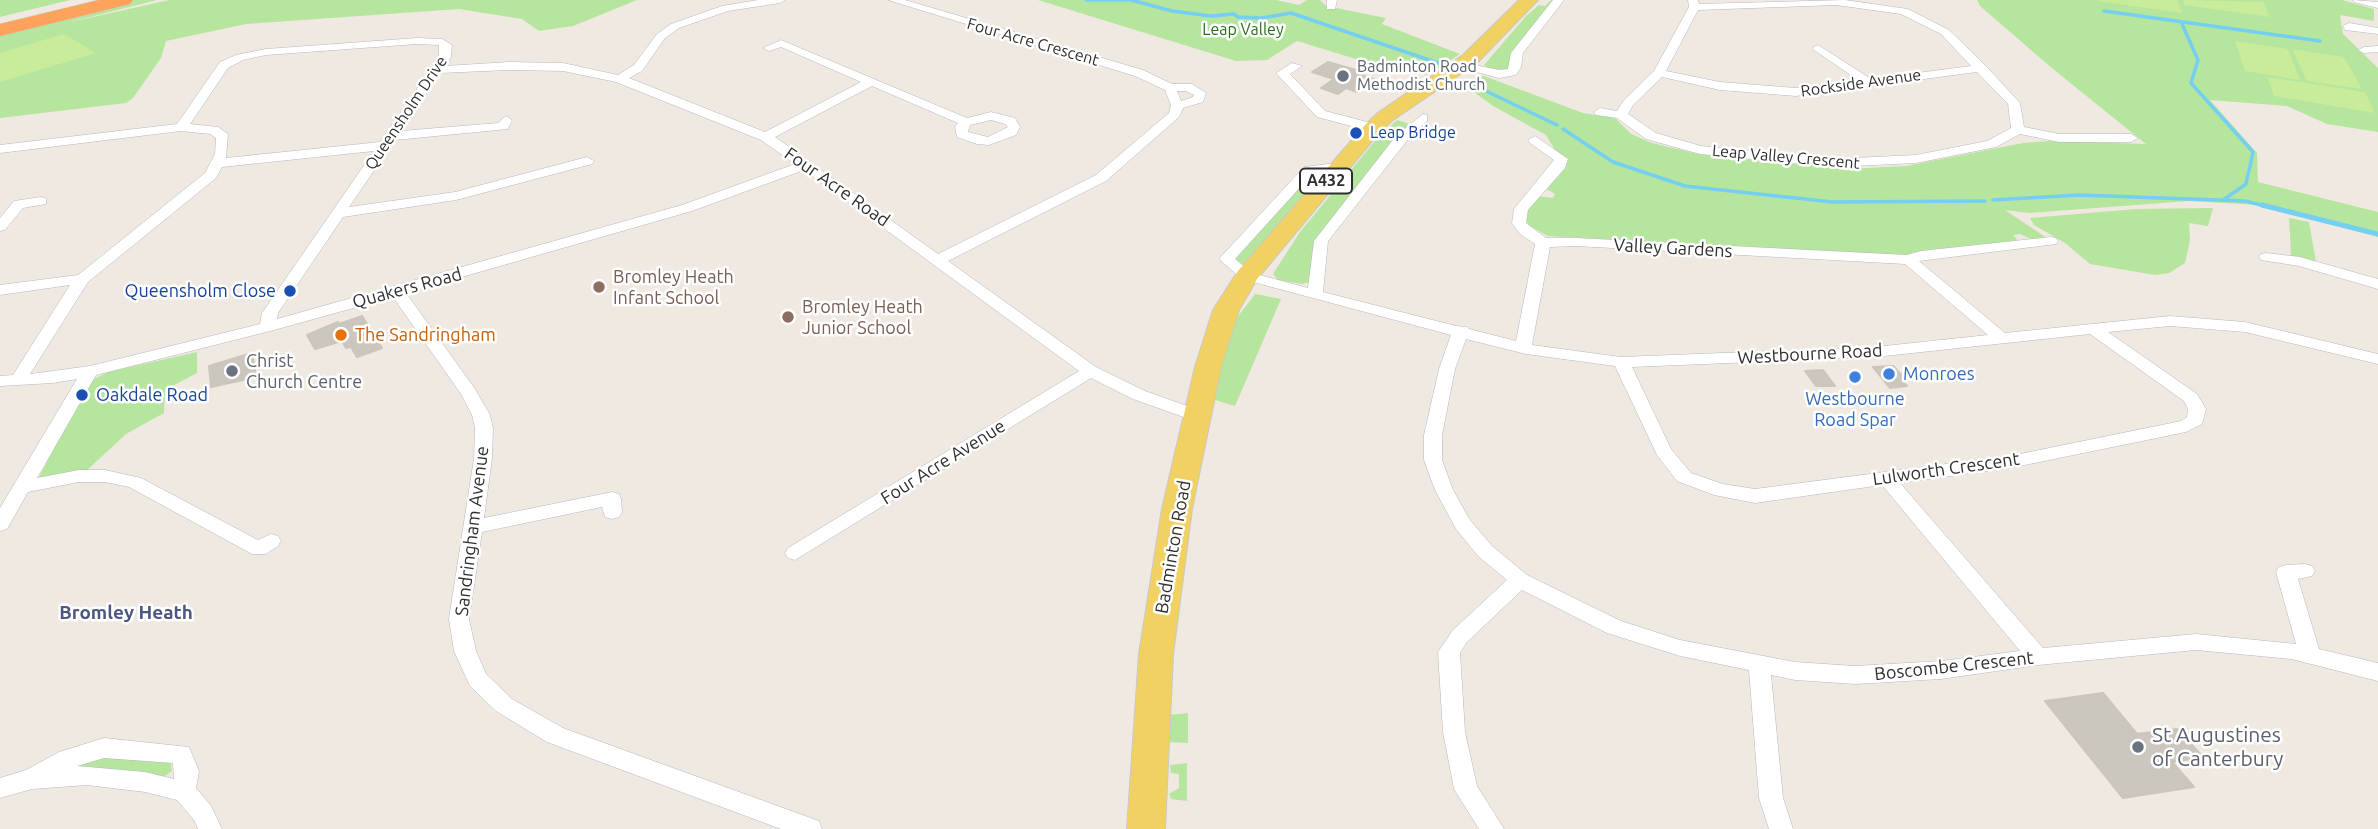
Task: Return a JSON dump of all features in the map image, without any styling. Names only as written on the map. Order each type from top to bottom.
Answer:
[{"type":"highway","points":[[0,21],[86,0]]},
{"type":"highway","points":[[0,30],[123,0]]},
{"type":"main road","name":"Badminton Road","points":[[1146,829],[1156,654],[1177,509],[1208,367],[1226,310],[1247,276],[1339,165],[1374,128],[1386,116],[1483,48],[1529,0]]},
{"type":"street","points":[[620,79],[638,68],[649,50],[675,26],[726,8],[780,0]]},
{"type":"street","name":"Four Acre Crescent","points":[[893,0],[1139,73],[1170,88],[1188,87],[1200,93],[1199,99],[1192,103],[1177,105],[1175,114],[1101,177],[939,260]]},
{"type":"street","points":[[1460,66],[1499,74],[1512,72],[1517,53],[1559,0]]},
{"type":"street","points":[[1896,8],[1908,0]]},
{"type":"street","points":[[2358,0],[2378,5]]},
{"type":"street","points":[[1621,115],[1628,103],[1659,73],[1694,4],[1836,2],[1896,8],[1937,26],[2014,103],[2018,130],[2059,138],[2111,134],[2131,138]]},
{"type":"street","points":[[2349,28],[2378,31]]},
{"type":"street","name":"Queensholm Drive","points":[[181,127],[224,65],[250,54],[432,41],[442,42],[447,50],[270,313],[268,327]]},
{"type":"street","points":[[769,48],[785,41],[966,122]]},
{"type":"street","points":[[1817,48],[1868,82]]},
{"type":"street","points":[[2364,50],[2378,49]]},
{"type":"street","points":[[1266,76],[1282,74],[1296,66]]},
{"type":"street","name":"Four Acre Road","points":[[436,70],[563,67],[620,79],[766,136],[1090,371],[1139,395],[1198,416]]},
{"type":"street","name":"Rockside Avenue","points":[[1659,73],[1720,86],[1796,92],[1981,68]]},
{"type":"street","points":[[1282,74],[1321,114],[1374,128]]},
{"type":"street","points":[[766,136],[872,81]]},
{"type":"street","points":[[1170,88],[1177,105]]},
{"type":"street","name":"Leap Valley Crescent","points":[[1600,112],[1621,115],[1651,136],[1689,147],[1781,160],[1833,163],[1916,159],[1991,144],[2018,130]]},
{"type":"street","points":[[1315,295],[1321,241],[1401,139],[1423,118]]},
{"type":"street","points":[[219,163],[503,126]]},
{"type":"street","points":[[0,149],[181,127],[213,130],[223,137],[224,148],[211,175],[194,191],[82,279],[9,381]]},
{"type":"street","points":[[1523,348],[1543,243],[1525,231],[1519,223],[1521,209],[1560,165],[1562,159],[1535,139]]},
{"type":"street","points":[[338,213],[445,199],[566,163],[587,161]]},
{"type":"street","name":"Quakers Road","points":[[9,381],[90,371],[268,327],[687,208],[806,165]]},
{"type":"street","points":[[0,205],[41,201]]},
{"type":"street","points":[[0,227],[19,204]]},
{"type":"street","name":"Valley Gardens","points":[[1543,243],[1576,242],[1909,260],[1922,255],[2024,239],[2051,241]]},
{"type":"street","points":[[2266,257],[2300,262],[2378,284]]},
{"type":"street","points":[[1909,260],[2002,339]]},
{"type":"street","name":"Westbourne Road","points":[[1247,276],[1523,348],[1621,362],[1875,352],[2170,321],[2207,322],[2291,336],[2378,359]]},
{"type":"street","points":[[0,290],[82,279]]},
{"type":"street","name":"Sandringham Avenue","points":[[397,291],[469,393],[481,415],[484,442],[459,619],[465,651],[478,680],[503,705],[555,735],[810,829]]},
{"type":"street","name":"Lulworth Crescent","points":[[1621,362],[1662,451],[1684,477],[1721,490],[1755,496],[2015,461],[2186,426],[2196,420],[2197,409],[2191,398],[2093,329]]},
{"type":"street","name":"Boscombe Crescent","points":[[1461,331],[1438,407],[1433,435],[1433,460],[1444,490],[1463,524],[1485,551],[1520,580],[1614,627],[1680,648],[1759,664],[1795,671],[1855,675],[1941,670],[2038,657],[2196,642],[2310,655],[2378,672]]},
{"type":"street","points":[[0,524],[90,371]]},
{"type":"street","name":"Four Acre Avenue","points":[[795,553],[1090,371]]},
{"type":"street","points":[[20,487],[79,476],[106,476],[134,482],[260,550]]},
{"type":"street","points":[[1885,477],[2038,657]]},
{"type":"street","points":[[474,527],[612,499]]},
{"type":"street","points":[[2305,571],[2286,572],[2310,655]]},
{"type":"street","points":[[1492,829],[1466,789],[1454,732],[1449,652],[1460,636],[1520,580]]},
{"type":"street","points":[[1759,664],[1772,799],[1781,829]]},
{"type":"street","points":[[32,779],[67,759],[104,748],[181,754],[187,771],[184,791]]},
{"type":"street","points":[[0,788],[32,779],[87,775],[145,782],[184,791],[203,813],[210,829]]},
{"type":"green space","points":[[0,0],[70,0],[0,17]]},
{"type":"green space","points":[[133,0],[157,0],[66,23],[169,0],[637,0],[573,26],[539,31],[522,19],[459,9],[246,24],[166,41],[161,58],[133,98],[126,103],[0,118],[0,33]]},
{"type":"green space","name":"Leap Valley","points":[[1038,0],[1276,0],[1299,5],[1307,0],[1320,0],[1326,6],[1386,18],[1382,24],[1460,54],[1427,75],[1372,64],[1297,41],[1267,60],[1236,61]]},
{"type":"green space","points":[[1554,0],[1513,51],[1508,69],[1488,69],[1484,65],[1526,16],[1539,5],[1545,6]]},
{"type":"green space","points":[[1977,0],[2342,0],[2374,9],[2374,21],[2340,15],[2343,34],[2378,68],[2378,132],[2327,124],[2287,106],[2210,100],[2257,153],[2258,182],[2378,212],[2378,237],[2258,205],[2189,201],[2029,213],[2005,210],[2047,238],[2033,240],[2020,234],[2013,235],[2017,239],[2015,242],[1915,252],[1903,256],[1548,236],[1528,225],[1525,211],[1538,196],[1553,198],[1555,194],[1545,188],[1567,160],[1555,150],[1546,135],[1493,106],[1460,82],[1484,76],[1583,113],[1615,118],[1631,134],[1652,143],[1698,154],[1793,164],[1866,168],[1906,166],[2023,143],[2048,141],[2146,144],[2053,69],[1980,6]]},
{"type":"green space","points":[[2177,0],[2182,13],[2098,1]]},
{"type":"green space","points":[[2183,0],[2263,2],[2270,17],[2184,5]]},
{"type":"green space","points":[[64,34],[96,53],[0,82],[0,53]]},
{"type":"green space","points":[[2235,41],[2288,49],[2300,80],[2245,71]]},
{"type":"green space","points":[[2292,49],[2344,57],[2362,89],[2307,81]]},
{"type":"green space","points":[[2267,77],[2365,92],[2375,113],[2274,96]]},
{"type":"green space","points":[[1397,120],[1410,124],[1395,139],[1318,240],[1310,282],[1302,284],[1278,280],[1273,274],[1300,232],[1379,136]]},
{"type":"green space","points":[[1325,174],[1243,264],[1233,260],[1309,175]]},
{"type":"green space","points":[[2213,208],[2208,226],[2189,223],[2190,240],[2185,263],[2169,273],[2155,275],[2090,264],[2065,243],[2034,225],[2030,218],[2136,209]]},
{"type":"green space","points":[[2289,218],[2309,222],[2316,262],[2291,256]]},
{"type":"green space","points":[[1255,294],[1281,299],[1235,406],[1215,400],[1224,347],[1236,319]]},
{"type":"green space","points":[[197,352],[197,373],[165,390],[164,413],[126,434],[84,473],[38,479],[90,381],[108,372]]},
{"type":"green space","points":[[1188,713],[1188,743],[1168,742],[1168,715]]},
{"type":"green space","points":[[97,754],[170,760],[172,771],[162,778],[77,769],[79,764]]},
{"type":"green space","points":[[1187,763],[1187,801],[1171,799],[1169,794],[1179,788],[1179,774],[1171,773],[1170,765]]},
{"type":"building","name":"Badminton Road Methodist Church","points":[[1328,62],[1356,70],[1353,72],[1374,79],[1357,92],[1346,88],[1338,94],[1321,88],[1334,79],[1312,72]]},
{"type":"building","name":"The Sandringham","points":[[362,316],[382,348],[357,357],[351,347],[346,348],[342,341],[315,349],[307,335],[338,322],[339,324]]},
{"type":"building","name":"Christ Church Centre","points":[[252,353],[256,377],[211,387],[209,366]]},
{"type":"building","name":"Monroes","points":[[1893,366],[1906,380],[1902,381],[1907,386],[1890,388],[1873,367]]},
{"type":"building","points":[[1823,370],[1835,386],[1816,386],[1805,371]]},
{"type":"building","name":"St Augustines of Canterbury","points":[[2103,693],[2137,734],[2177,729],[2203,757],[2172,762],[2194,787],[2123,798],[2045,701]]},
{"type":"waterway","points":[[1086,0],[1128,0]]},
{"type":"waterway","points":[[1131,0],[1172,11],[1211,16],[1234,14],[1238,17],[1262,18],[1291,13],[1444,65]]},
{"type":"waterway","points":[[2104,11],[2320,41]]},
{"type":"waterway","points":[[2182,24],[2198,60],[2191,83],[2253,152],[2249,171]]},
{"type":"waterway","points":[[1465,81],[1557,125]]},
{"type":"waterway","points":[[1563,129],[1613,162],[1685,186],[1832,202],[1985,201]]},
{"type":"waterway","points":[[2223,200],[2246,184],[2248,174]]},
{"type":"waterway","points":[[1993,200],[2079,195],[2245,201],[2269,207]]},
{"type":"waterway","points":[[2262,205],[2378,234]]},
{"type":"place","name":"Badminton Road Methodist Church","points":[[1343,76]]},
{"type":"place","name":"Leap Bridge","points":[[1356,133]]},
{"type":"place","name":"Bromley Heath Infant School","points":[[599,287]]},
{"type":"place","name":"Queensholm Close","points":[[290,291]]},
{"type":"place","name":"Bromley Heath Junior School","points":[[788,317]]},
{"type":"place","name":"The Sandringham","points":[[341,335]]},
{"type":"place","name":"Christ Church Centre","points":[[232,371]]},
{"type":"place","name":"Monroes","points":[[1889,374]]},
{"type":"place","name":"Westbourne Road Spar","points":[[1855,377]]},
{"type":"place","name":"Oakdale Road","points":[[82,395]]},
{"type":"place","name":"St Augustines of Canterbury","points":[[2138,747]]},
{"type":"district","name":"Bromley Heath","points":[[126,613]]}]
